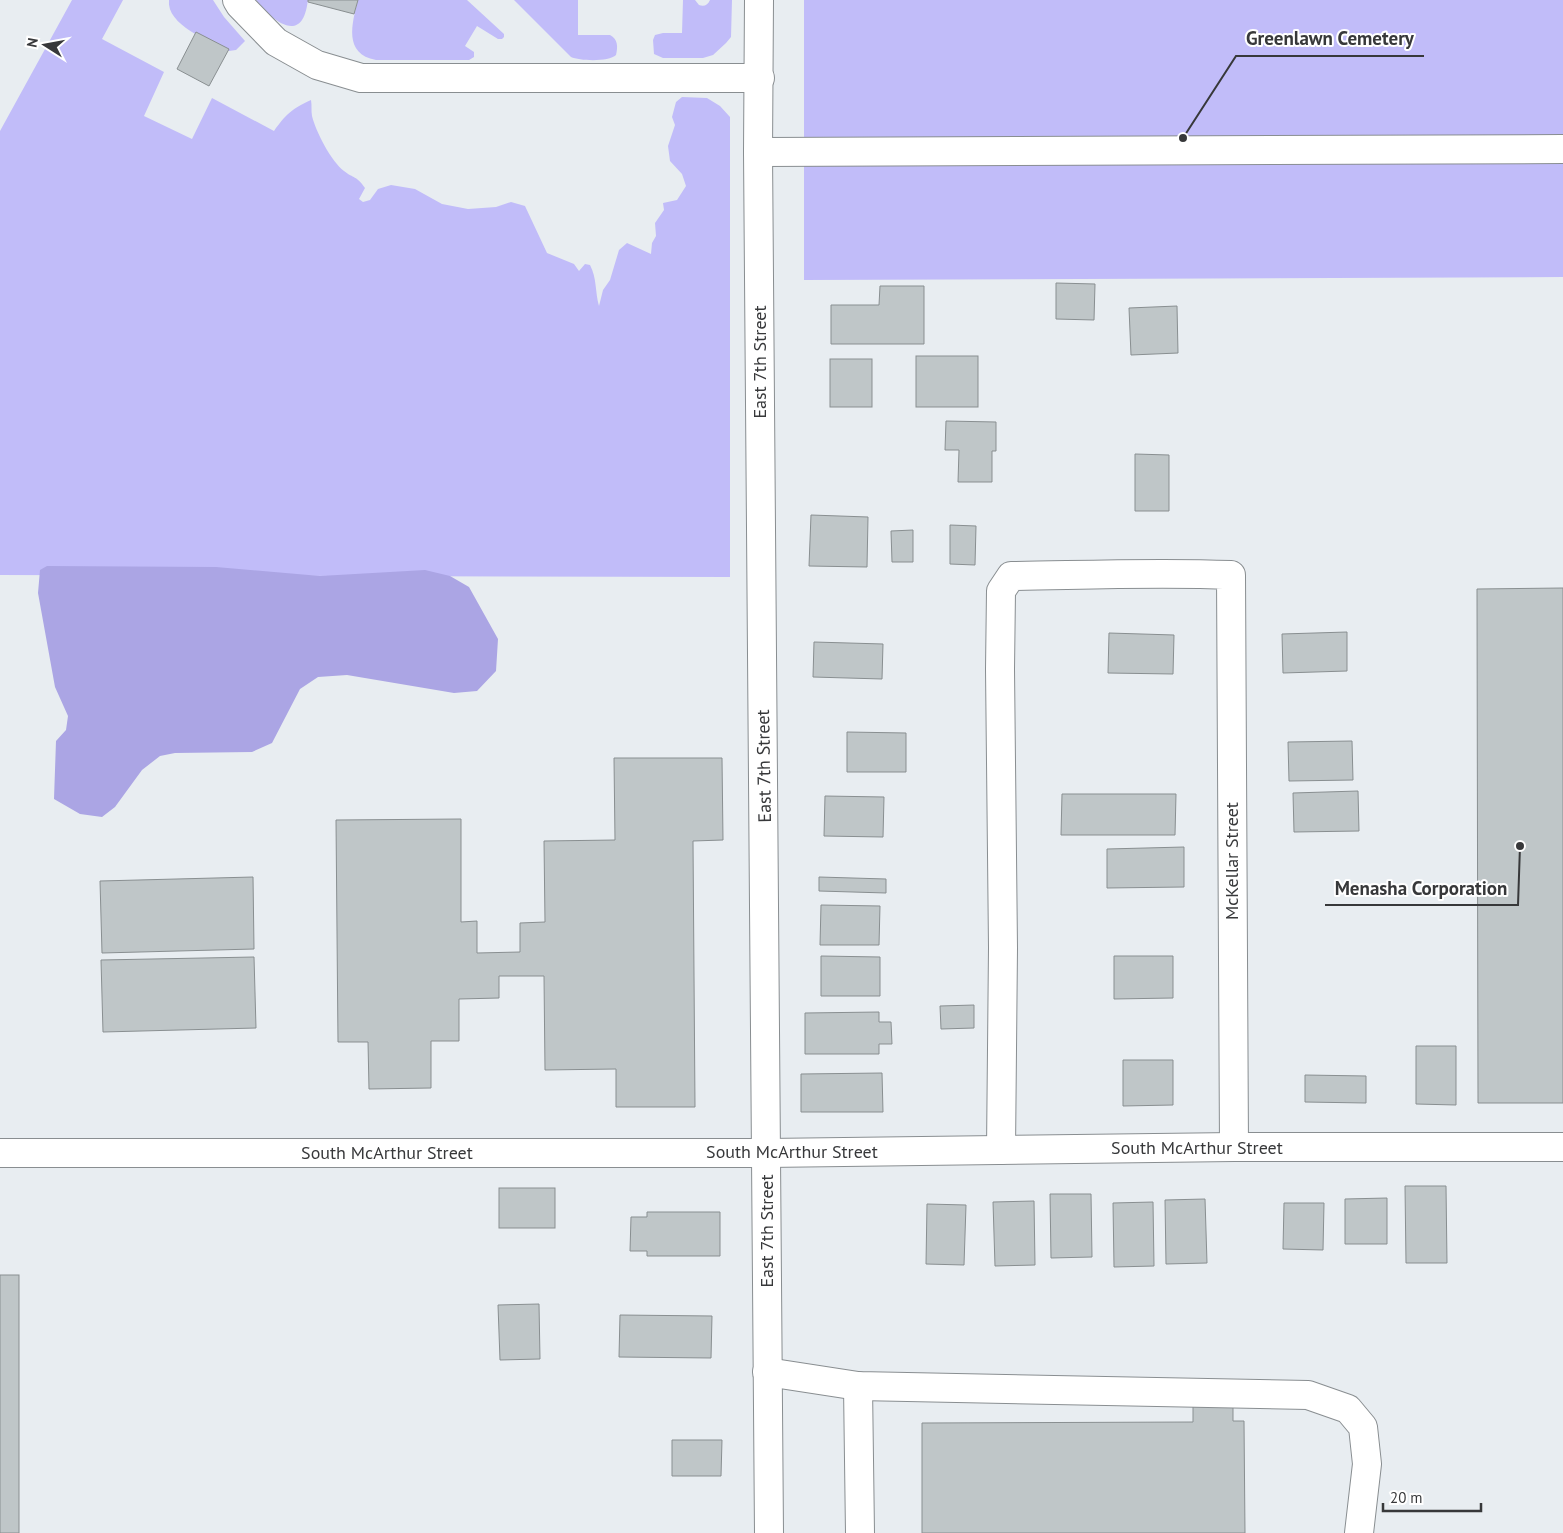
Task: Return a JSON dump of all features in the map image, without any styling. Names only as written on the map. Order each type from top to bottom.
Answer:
[{"type":"street","points":[[237,0],[276,42],[317,65],[361,78],[760,78]]},
{"type":"street","name":"East 7th Street","points":[[759,0],[760,78],[758,152],[769,1533]]},
{"type":"street","points":[[758,152],[1563,149]]},
{"type":"street","name":"McKellar Street","points":[[1001,1150],[1003,948],[1001,591],[1011,576],[1130,574],[1231,575],[1234,1147]]},
{"type":"street","name":"South McArthur Street","points":[[10,1152],[767,1153],[1234,1147],[1563,1147]]},
{"type":"street","points":[[767,1372],[858,1386],[1308,1395],[1348,1409],[1363,1427],[1367,1464],[1359,1533]]},
{"type":"street","points":[[858,1386],[860,1533]]},
{"type":"shaded area","points":[[72,0],[123,0],[102,39],[164,72],[144,116],[192,139],[212,98],[274,131],[290,112],[311,100],[312,116],[320,138],[339,166],[357,179],[365,188],[359,199],[363,202],[370,200],[378,189],[391,185],[415,189],[442,204],[468,209],[496,207],[511,202],[525,206],[547,253],[574,264],[579,271],[585,264],[590,265],[594,275],[599,306],[603,290],[610,280],[619,250],[627,243],[651,254],[652,243],[656,236],[655,223],[664,210],[663,203],[677,200],[686,186],[682,174],[670,161],[668,146],[675,125],[672,117],[676,102],[682,97],[707,98],[720,106],[730,117],[730,577],[0,575],[0,131]]},
{"type":"shaded area","points":[[169,0],[213,0],[224,17],[245,41],[236,50],[229,51],[201,37],[174,17],[170,9]]},
{"type":"shaded area","points":[[256,0],[308,0],[302,20],[297,25],[291,26],[277,21]]},
{"type":"shaded area","points":[[358,0],[467,0],[504,34],[504,37],[498,39],[477,26],[465,46],[474,52],[474,57],[469,60],[376,60],[366,57],[358,51],[354,44],[352,28]]},
{"type":"shaded area","points":[[514,0],[578,0],[578,35],[610,35],[617,44],[616,55],[607,59],[594,60],[571,57]]},
{"type":"shaded area","points":[[683,0],[695,0],[699,5],[703,6],[710,0],[732,0],[731,37],[713,55],[703,58],[663,58],[654,54],[653,40],[655,35],[682,33]]},
{"type":"shaded area","points":[[804,0],[1563,0],[1563,277],[804,280]]},
{"type":"shaded area","points":[[47,566],[216,567],[320,576],[425,570],[450,576],[469,587],[498,639],[496,671],[477,691],[454,693],[347,675],[318,677],[300,689],[272,743],[252,752],[175,753],[160,756],[142,770],[115,807],[102,817],[80,814],[54,799],[56,741],[66,730],[68,716],[55,687],[38,593],[40,570]]},
{"type":"building","points":[[308,0],[358,0],[354,14],[308,2]]},
{"type":"building","points":[[196,32],[229,49],[209,86],[177,69]]},
{"type":"building","points":[[1056,283],[1095,284],[1094,320],[1056,319]]},
{"type":"building","points":[[880,286],[924,286],[924,344],[831,344],[831,305],[879,305]]},
{"type":"building","points":[[1177,306],[1178,353],[1131,355],[1129,308]]},
{"type":"building","points":[[916,356],[978,356],[978,407],[916,407]]},
{"type":"building","points":[[830,359],[872,359],[872,407],[830,407]]},
{"type":"building","points":[[946,421],[996,422],[996,451],[992,451],[992,482],[958,482],[959,450],[945,450]]},
{"type":"building","points":[[1135,454],[1169,455],[1169,511],[1135,511]]},
{"type":"building","points":[[811,515],[868,517],[867,567],[809,566]]},
{"type":"building","points":[[950,525],[976,526],[975,565],[950,564]]},
{"type":"building","points":[[913,530],[913,562],[892,562],[891,531]]},
{"type":"building","points":[[1563,588],[1563,1103],[1478,1103],[1477,589]]},
{"type":"building","points":[[1347,632],[1347,671],[1283,673],[1282,634]]},
{"type":"building","points":[[1109,633],[1174,635],[1173,674],[1108,673]]},
{"type":"building","points":[[814,642],[883,644],[882,679],[813,677]]},
{"type":"building","points":[[847,732],[906,733],[906,772],[847,772]]},
{"type":"building","points":[[1352,741],[1353,780],[1289,781],[1288,742]]},
{"type":"building","points":[[614,758],[722,758],[723,840],[693,841],[695,1107],[616,1107],[616,1069],[545,1070],[544,976],[499,976],[499,998],[459,999],[459,1041],[431,1041],[431,1088],[369,1089],[368,1042],[338,1042],[336,820],[461,819],[461,922],[477,921],[477,953],[520,952],[520,923],[545,922],[544,841],[615,840]]},
{"type":"building","points":[[1358,791],[1359,831],[1294,832],[1293,793]]},
{"type":"building","points":[[1062,794],[1176,794],[1175,835],[1061,835]]},
{"type":"building","points":[[825,796],[884,797],[883,837],[824,836]]},
{"type":"building","points":[[1184,847],[1184,887],[1107,888],[1107,849]]},
{"type":"building","points":[[253,877],[254,949],[102,953],[100,881]]},
{"type":"building","points":[[819,877],[886,879],[886,893],[819,891]]},
{"type":"building","points":[[821,905],[880,906],[879,945],[820,945]]},
{"type":"building","points":[[821,956],[880,957],[880,996],[821,996]]},
{"type":"building","points":[[1114,956],[1173,956],[1173,998],[1114,999]]},
{"type":"building","points":[[254,957],[256,1028],[103,1032],[101,960]]},
{"type":"building","points":[[974,1005],[974,1028],[941,1029],[940,1006]]},
{"type":"building","points":[[879,1012],[879,1022],[891,1022],[892,1044],[879,1044],[879,1054],[805,1054],[805,1013]]},
{"type":"building","points":[[1416,1046],[1456,1046],[1456,1105],[1416,1104]]},
{"type":"building","points":[[1123,1060],[1173,1060],[1173,1105],[1123,1106]]},
{"type":"building","points":[[882,1073],[883,1112],[801,1112],[801,1074]]},
{"type":"building","points":[[1305,1075],[1366,1076],[1366,1103],[1305,1102]]},
{"type":"building","points":[[1405,1186],[1446,1186],[1447,1263],[1406,1263]]},
{"type":"building","points":[[499,1188],[555,1188],[555,1228],[499,1228]]},
{"type":"building","points":[[1050,1194],[1091,1194],[1092,1257],[1051,1258]]},
{"type":"building","points":[[1387,1198],[1387,1244],[1345,1244],[1345,1199]]},
{"type":"building","points":[[1205,1199],[1207,1263],[1166,1264],[1165,1200]]},
{"type":"building","points":[[1034,1201],[1035,1265],[995,1266],[993,1202]]},
{"type":"building","points":[[1153,1202],[1154,1266],[1114,1267],[1113,1203]]},
{"type":"building","points":[[1284,1203],[1324,1203],[1323,1250],[1283,1249]]},
{"type":"building","points":[[927,1204],[966,1205],[964,1265],[926,1264]]},
{"type":"building","points":[[647,1212],[720,1212],[720,1256],[647,1256],[647,1251],[630,1251],[631,1217],[647,1217]]},
{"type":"building","points":[[0,1275],[19,1275],[19,1533],[0,1533]]},
{"type":"building","points":[[539,1304],[540,1359],[500,1360],[498,1305]]},
{"type":"building","points":[[620,1315],[712,1316],[711,1358],[619,1357]]},
{"type":"building","points":[[1193,1405],[1233,1405],[1233,1421],[1244,1421],[1245,1533],[922,1533],[922,1423],[1193,1422]]},
{"type":"building","points":[[672,1440],[722,1440],[721,1476],[672,1476]]},
{"type":"place","name":"Greenlawn Cemetery","points":[[1183,138]]},
{"type":"place","name":"Menasha Corporation","points":[[1520,846]]}]
